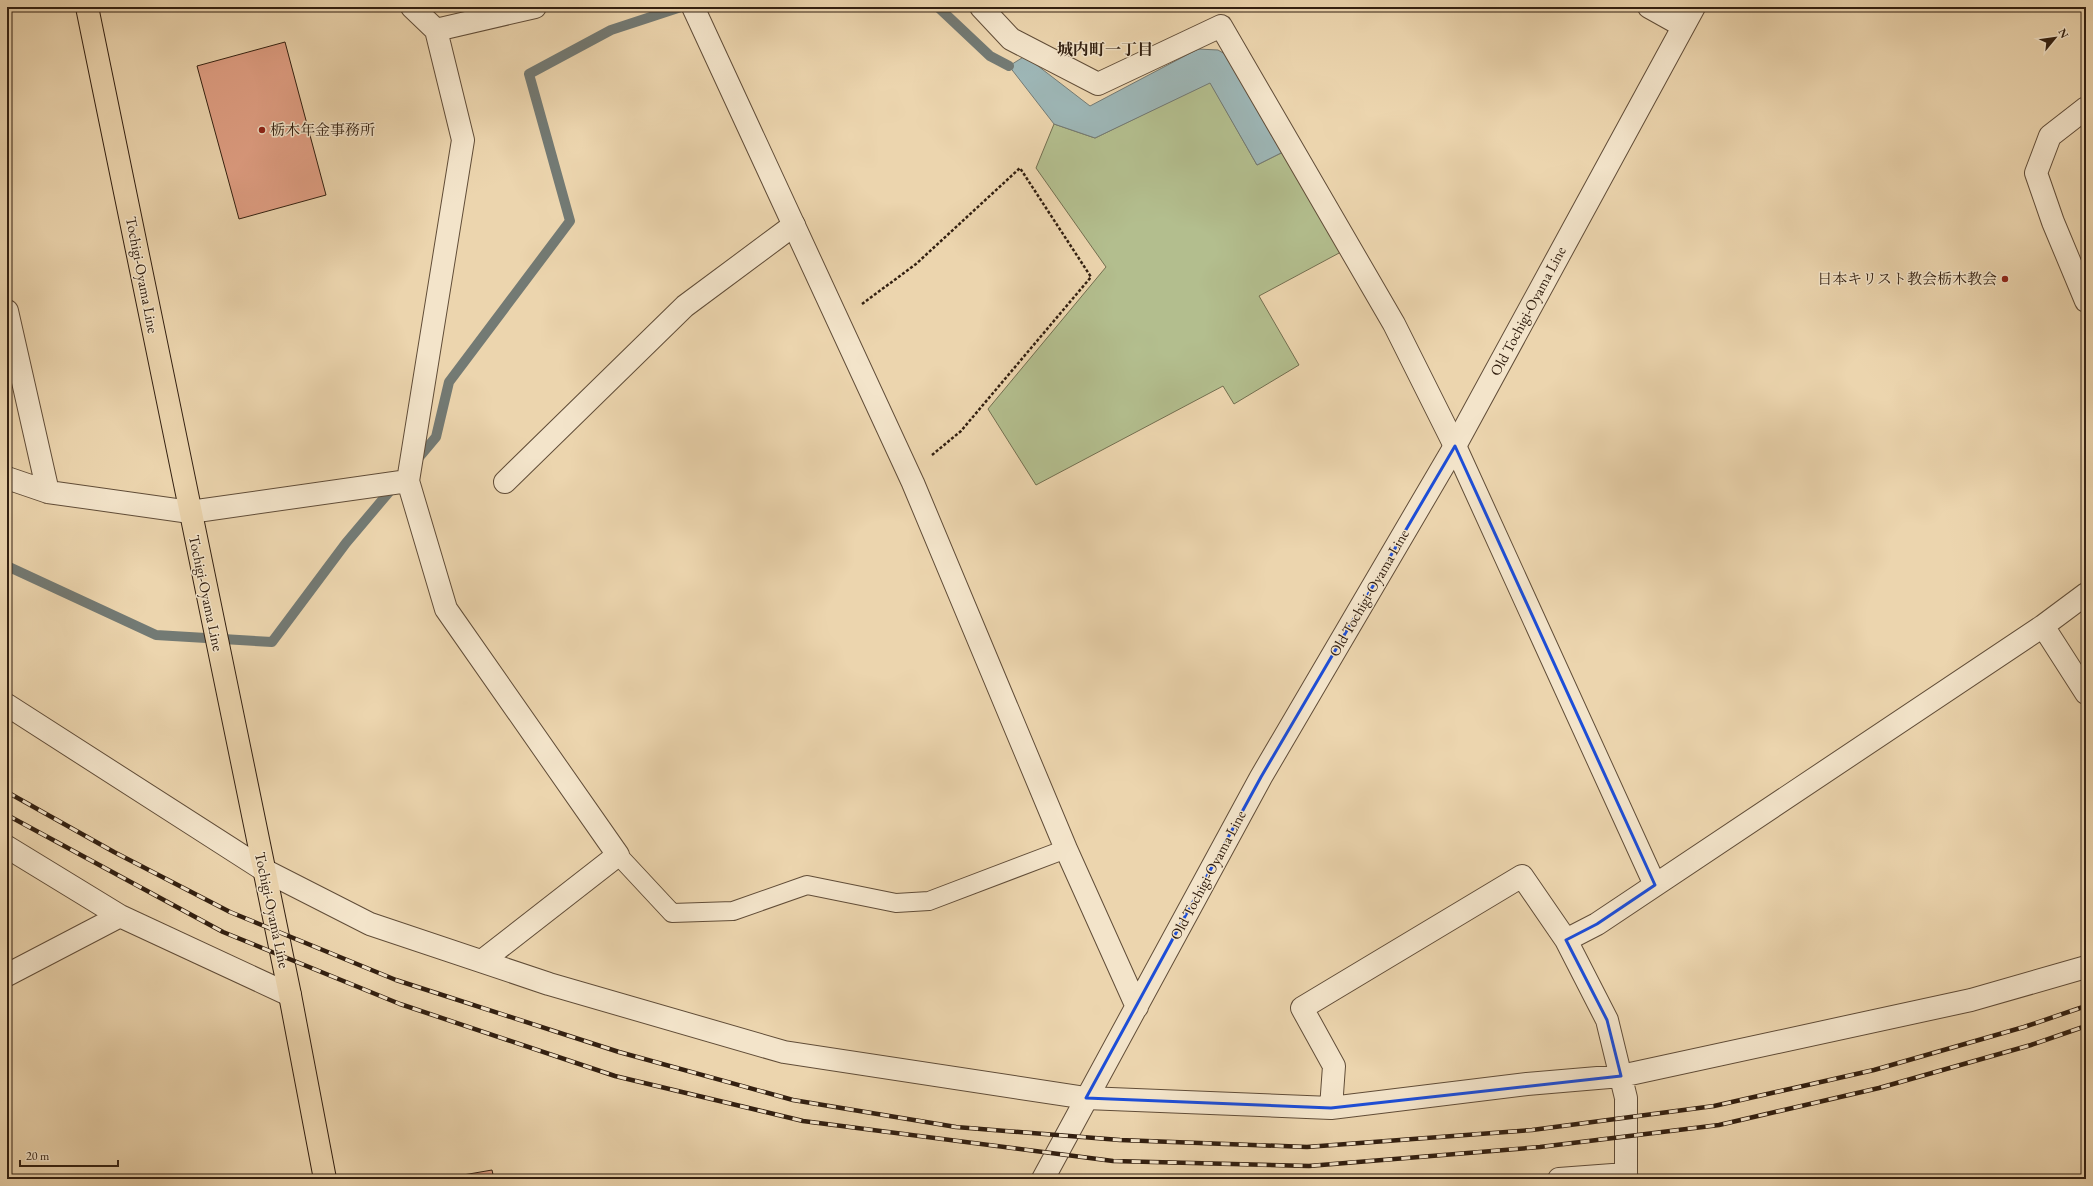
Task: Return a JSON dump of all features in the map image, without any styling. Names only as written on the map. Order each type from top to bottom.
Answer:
[{"type":"main road","name":"Tochigi-Oyama Line","points":[[87,7],[290,995],[325,1179]]},
{"type":"street","points":[[412,7],[436,30],[463,140],[408,481],[446,609],[618,855],[482,962]]},
{"type":"street","points":[[436,30],[535,7]]},
{"type":"street","points":[[693,7],[914,482],[1066,849],[1137,1007]]},
{"type":"street","points":[[981,7],[1011,39],[1098,84],[1222,26],[1394,324],[1455,446],[1655,885]]},
{"type":"street","points":[[1649,7],[1683,26]]},
{"type":"street","name":"Old Tochigi-Oyama Line","points":[[1043,1179],[1261,777],[1455,446],[1694,7]]},
{"type":"street","points":[[2086,108],[2050,136],[2036,173],[2053,222],[2086,301]]},
{"type":"street","points":[[505,482],[685,306],[794,225]]},
{"type":"street","points":[[7,311],[48,492]]},
{"type":"street","points":[[7,478],[48,492],[190,512],[408,481]]},
{"type":"street","points":[[1566,940],[1597,924],[2043,626],[2086,594]]},
{"type":"street","points":[[2043,626],[2086,694]]},
{"type":"street","points":[[7,705],[264,870],[370,924],[549,984],[784,1052],[1086,1098],[1331,1108],[1527,1084],[1621,1076],[1971,1000],[2086,967]]},
{"type":"street","points":[[7,847],[120,916],[290,995]]},
{"type":"street","points":[[1331,1108],[1334,1066],[1302,1008],[1522,876],[1566,940],[1607,1020],[1626,1098],[1627,1176],[1559,1179]]},
{"type":"street","points":[[7,975],[120,916]]},
{"type":"lane","points":[[618,855],[672,913],[734,911],[807,885],[896,903],[930,901],[1066,849]]},
{"type":"path","points":[[839,322],[916,264],[1020,168],[1091,277],[961,431],[927,460]]},
{"type":"highlighted area","points":[[1455,446],[1655,885],[1597,924],[1566,940],[1607,1020],[1621,1076],[1331,1108],[1086,1098],[1261,777]]},
{"type":"green space","points":[[1210,82],[1257,165],[1285,151],[1341,252],[1259,296],[1299,365],[1234,404],[1223,386],[1036,485],[988,409],[1106,267],[1036,168],[1054,124],[1095,138]]},
{"type":"water","points":[[1198,49],[1218,50],[1232,58],[1285,151],[1257,165],[1210,83],[1095,138],[1054,124],[1009,66],[1025,56],[1090,106]]},
{"type":"building","name":"栃木年金事務所","points":[[285,42],[326,195],[239,219],[197,66]]},
{"type":"building","points":[[492,1170],[494,1179],[440,1179]]},
{"type":"waterway","points":[[415,462],[436,437],[449,382],[570,221],[529,74],[611,30],[681,7]]},
{"type":"waterway","points":[[938,7],[990,56],[1009,66]]},
{"type":"waterway","points":[[7,566],[156,635],[272,642],[346,543],[395,485]]},
{"type":"railway","points":[[7,792],[114,852],[230,912],[396,980],[619,1052],[793,1100],[956,1127],[1120,1140],[1307,1147],[1532,1130],[1714,1106],[1874,1070],[2024,1027],[2086,1006]]},
{"type":"railway","points":[[7,815],[223,932],[400,1004],[615,1076],[803,1121],[1113,1161],[1309,1166],[1540,1147],[1719,1125],[1879,1088],[2031,1045],[2086,1026]]},
{"type":"place","name":"栃木年金事務所","points":[[262,130]]},
{"type":"place","name":"日本キリスト教会栃木教会","points":[[2005,279]]},
{"type":"district","name":"城内町一丁目","points":[[1105,49]]}]
